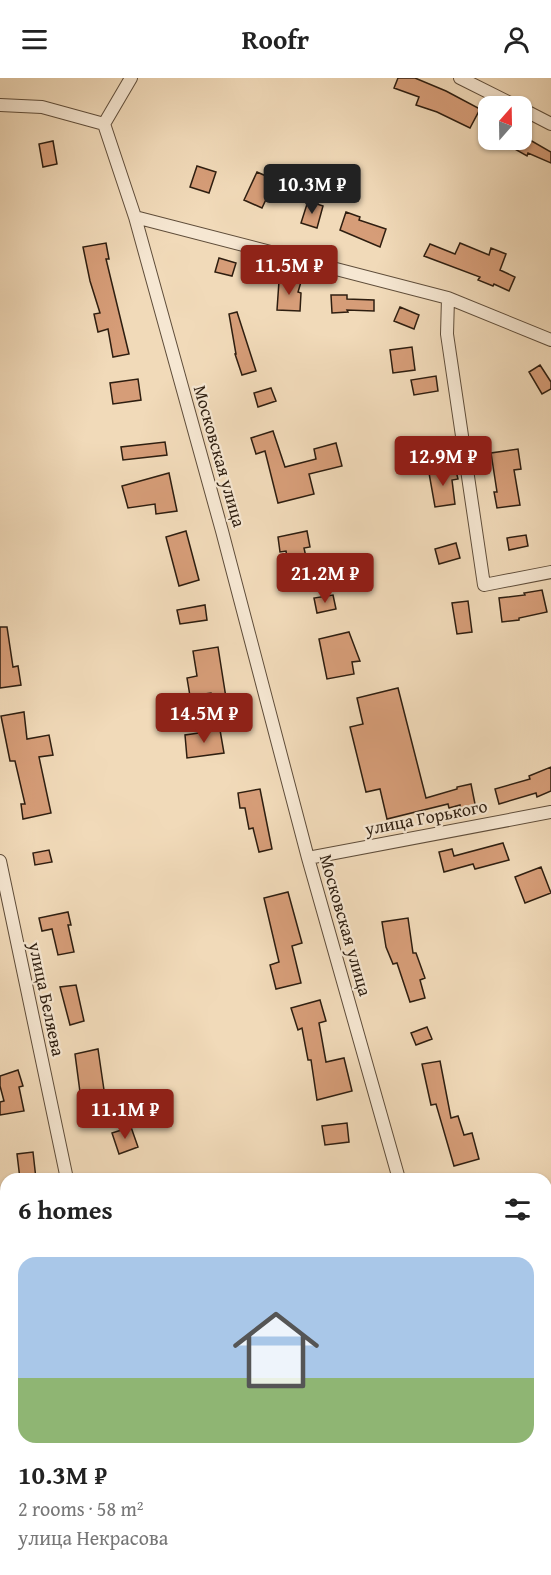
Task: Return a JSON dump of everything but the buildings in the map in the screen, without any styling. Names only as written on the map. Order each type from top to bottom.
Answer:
[{"type":"street","points":[[0,105],[42,107],[104,124],[131,78]]},
{"type":"street","points":[[460,78],[496,96]]},
{"type":"street","points":[[532,114],[551,124]]},
{"type":"street","name":"Московская улица","points":[[104,124],[135,218],[219,520],[308,858],[397,1173]]},
{"type":"street","points":[[135,218],[448,298],[551,340]]},
{"type":"street","points":[[448,298],[447,334],[484,585],[551,572]]},
{"type":"street","name":"улица Горького","points":[[308,858],[551,812]]},
{"type":"street","name":"улица Беляева","points":[[0,861],[66,1173]]}]
